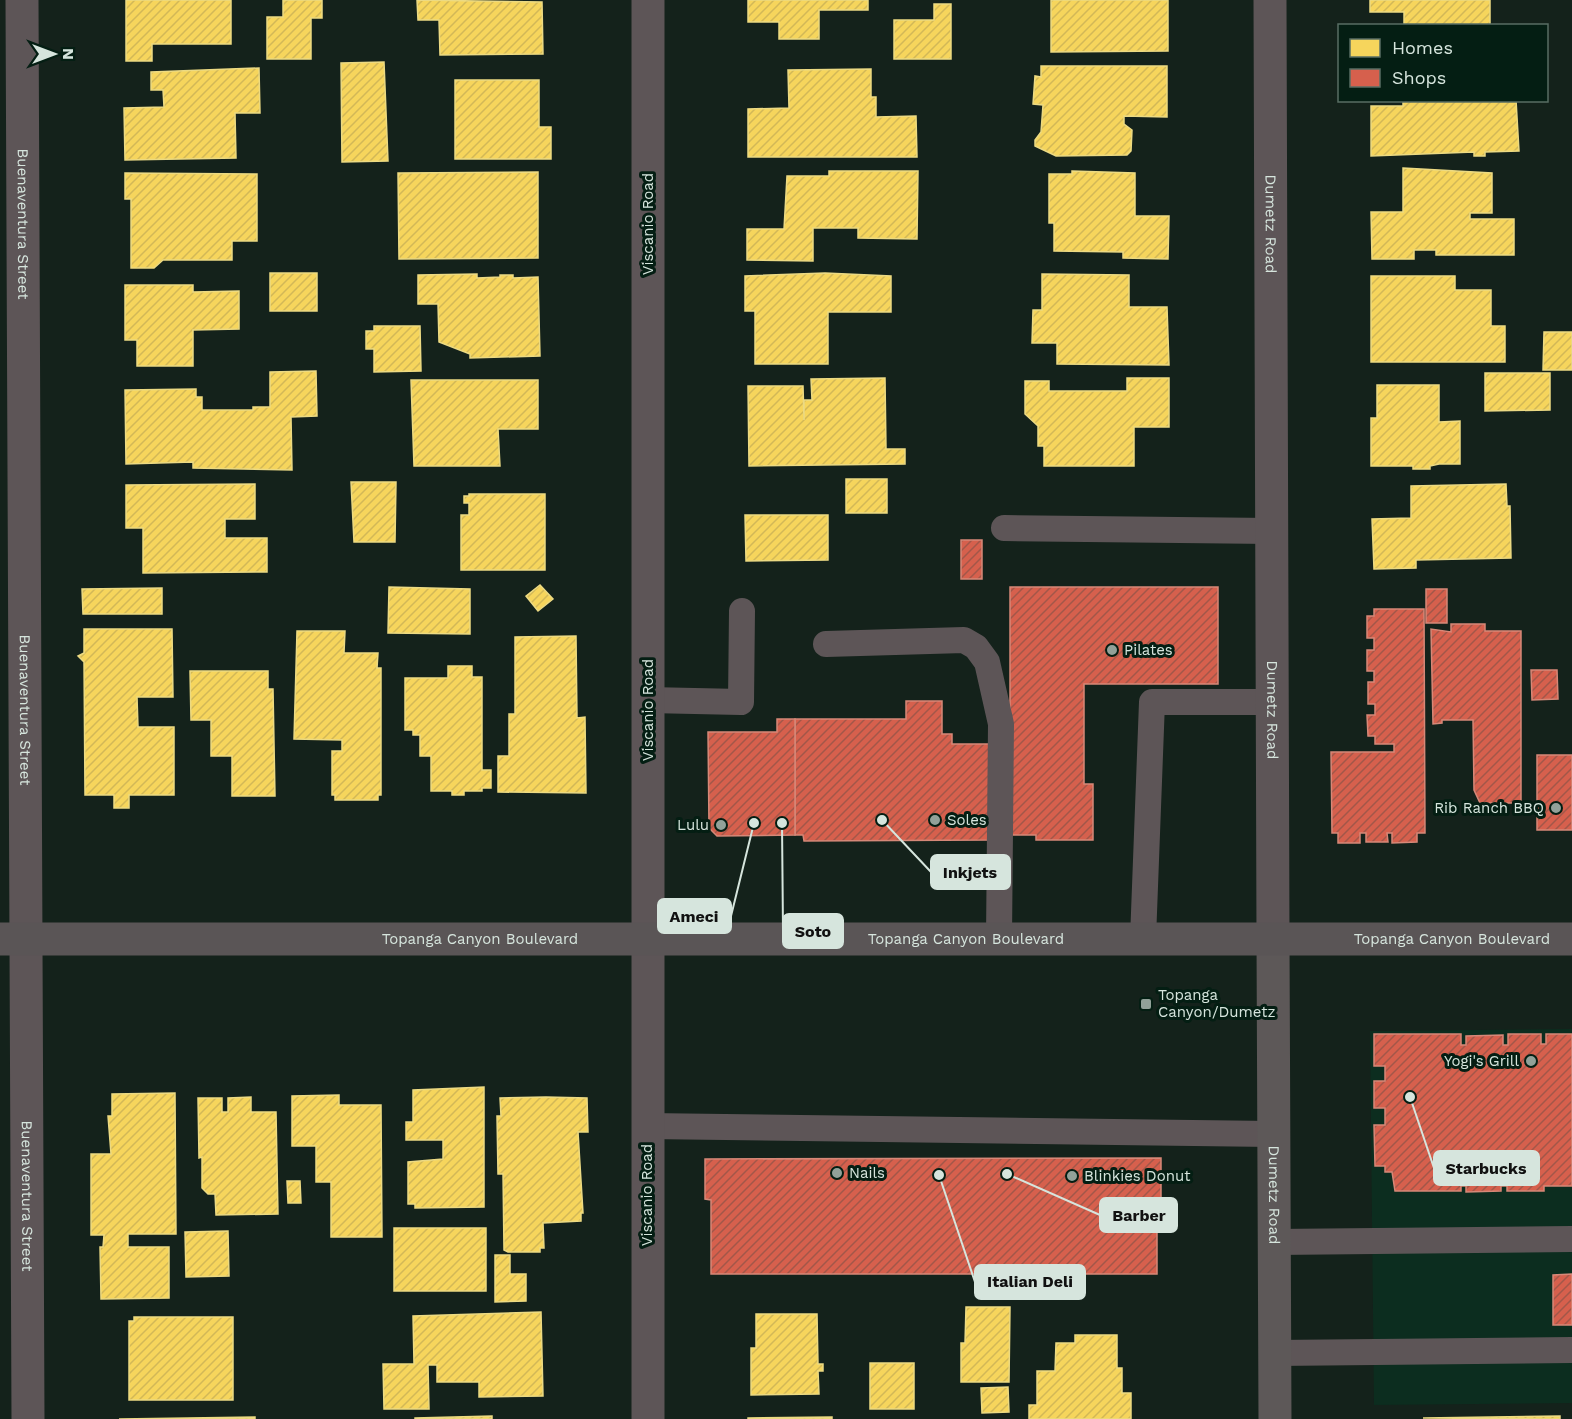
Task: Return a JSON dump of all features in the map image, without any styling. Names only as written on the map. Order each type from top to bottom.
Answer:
[{"type":"main road","name":"Topanga Canyon Boulevard","points":[[12,939],[1572,939]]},
{"type":"main road","name":"Dumetz Road","points":[[1273,939],[1275,1419]]},
{"type":"street","name":"Buenaventura Street","points":[[22,0],[12,939],[28,1419]]},
{"type":"street","name":"Viscanio Road","points":[[648,0],[648,1419]]},
{"type":"street","name":"Dumetz Road","points":[[1270,0],[1273,939]]},
{"type":"lane","points":[[1004,528],[1272,531]]},
{"type":"lane","points":[[648,700],[741,702],[742,611]]},
{"type":"lane","points":[[826,644],[964,640],[976,647],[987,662],[1000,724],[999,939]]},
{"type":"lane","points":[[1143,939],[1152,702],[1273,702]]},
{"type":"lane","points":[[647,1126],[1274,1134]]},
{"type":"lane","points":[[1275,1242],[1572,1239]]},
{"type":"lane","points":[[1275,1353],[1572,1350]]},
{"type":"shaded area","points":[[1572,1029],[1572,1403],[1374,1405],[1370,1031]]},
{"type":"building: Homes","points":[[126,0],[231,0],[231,44],[152,44],[152,61],[126,61]]},
{"type":"building: Homes","points":[[283,0],[322,0],[322,18],[311,18],[311,59],[267,59],[267,17],[283,17]]},
{"type":"building: Homes","points":[[417,0],[542,2],[543,54],[440,55],[439,20],[418,20]]},
{"type":"building: Homes","points":[[748,0],[868,0],[868,10],[819,10],[819,39],[779,39],[779,22],[748,22]]},
{"type":"building: Homes","points":[[1051,0],[1168,0],[1168,51],[1051,52]]},
{"type":"building: Homes","points":[[1370,0],[1490,0],[1490,24],[1404,24],[1404,12],[1370,12]]},
{"type":"building: Homes","points":[[934,4],[951,4],[951,59],[894,59],[894,20],[934,20]]},
{"type":"building: Homes","points":[[384,62],[388,161],[342,162],[341,63]]},
{"type":"building: Homes","points":[[1041,66],[1167,66],[1167,117],[1124,116],[1124,124],[1132,130],[1131,151],[1127,155],[1056,156],[1035,146],[1035,140],[1041,132],[1043,105],[1033,104],[1035,76],[1041,77]]},
{"type":"building: Homes","points":[[259,68],[260,113],[235,113],[236,158],[125,160],[124,108],[164,107],[163,90],[151,90],[151,72]]},
{"type":"building: Homes","points":[[871,69],[871,97],[876,97],[876,117],[916,116],[917,157],[748,157],[748,109],[789,108],[788,70]]},
{"type":"building: Homes","points":[[455,80],[539,80],[539,127],[551,127],[551,159],[455,159]]},
{"type":"building: Homes","points":[[1403,102],[1516,102],[1519,151],[1485,152],[1485,156],[1474,156],[1474,152],[1371,156],[1371,106],[1403,106]]},
{"type":"building: Homes","points":[[1403,168],[1492,173],[1492,213],[1470,213],[1470,219],[1514,219],[1514,255],[1436,255],[1436,250],[1414,250],[1414,259],[1372,259],[1371,212],[1403,212]]},
{"type":"building: Homes","points":[[829,171],[918,171],[917,239],[858,238],[858,228],[813,228],[813,261],[747,260],[747,229],[784,229],[787,176],[829,176]]},
{"type":"building: Homes","points":[[1072,171],[1135,173],[1135,216],[1169,216],[1168,259],[1123,258],[1123,252],[1054,251],[1054,223],[1049,223],[1049,174],[1072,174]]},
{"type":"building: Homes","points":[[538,172],[538,258],[399,259],[398,173]]},
{"type":"building: Homes","points":[[125,173],[257,174],[257,241],[232,241],[232,260],[163,260],[154,268],[131,268],[131,199],[125,199]]},
{"type":"building: Homes","points":[[270,273],[317,273],[317,311],[270,311]]},
{"type":"building: Homes","points":[[825,273],[891,276],[891,312],[828,312],[828,364],[755,364],[755,311],[745,311],[745,276]]},
{"type":"building: Homes","points":[[477,274],[477,278],[500,277],[500,275],[513,275],[513,278],[538,277],[540,356],[470,358],[470,354],[439,342],[438,304],[418,304],[418,275]]},
{"type":"building: Homes","points":[[1042,274],[1129,275],[1129,307],[1167,307],[1169,365],[1057,364],[1057,343],[1032,343],[1033,310],[1042,310]]},
{"type":"building: Homes","points":[[1371,276],[1455,276],[1455,290],[1491,290],[1491,326],[1505,326],[1505,362],[1371,362]]},
{"type":"building: Homes","points":[[125,285],[193,285],[193,292],[239,291],[239,329],[193,330],[193,366],[137,366],[137,340],[125,340]]},
{"type":"building: Homes","points":[[374,326],[420,326],[421,371],[374,372],[374,349],[366,349],[366,331],[374,331]]},
{"type":"building: Homes","points":[[1544,332],[1572,332],[1572,370],[1543,370]]},
{"type":"building: Homes","points":[[316,371],[317,416],[291,417],[292,470],[193,468],[193,462],[126,464],[125,390],[196,389],[196,397],[202,397],[202,410],[253,410],[253,407],[270,407],[270,372]]},
{"type":"building: Homes","points":[[1485,373],[1550,373],[1550,410],[1485,411]]},
{"type":"building: Homes","points":[[885,378],[886,449],[905,449],[905,464],[749,466],[748,386],[803,386],[804,420],[804,400],[812,400],[811,379]]},
{"type":"building: Homes","points":[[1127,378],[1169,378],[1169,427],[1134,427],[1134,466],[1044,466],[1044,446],[1038,446],[1038,426],[1025,414],[1025,381],[1049,381],[1049,391],[1127,391]]},
{"type":"building: Homes","points":[[411,380],[538,380],[538,429],[498,429],[500,466],[414,466]]},
{"type":"building: Homes","points":[[1377,385],[1439,385],[1439,422],[1460,421],[1460,464],[1439,464],[1430,466],[1430,469],[1413,469],[1413,466],[1371,466],[1371,418],[1377,418]]},
{"type":"building: Homes","points":[[846,479],[887,479],[887,513],[846,513]]},
{"type":"building: Homes","points":[[351,482],[396,482],[395,542],[354,542]]},
{"type":"building: Homes","points":[[255,484],[255,519],[225,519],[225,538],[267,538],[267,572],[143,573],[143,528],[126,528],[126,485]]},
{"type":"building: Homes","points":[[1506,484],[1507,506],[1510,506],[1511,558],[1416,560],[1416,568],[1374,569],[1372,519],[1411,518],[1411,486]]},
{"type":"building: Homes","points":[[469,494],[545,494],[545,570],[461,570],[461,515],[469,515],[469,503],[464,503],[464,496],[469,496]]},
{"type":"building: Homes","points":[[745,515],[828,515],[828,560],[746,561]]},
{"type":"building: Homes","points":[[540,585],[553,599],[538,611],[526,596]]},
{"type":"building: Homes","points":[[389,587],[470,589],[470,634],[388,633]]},
{"type":"building: Homes","points":[[162,588],[162,614],[83,614],[82,589]]},
{"type":"building: Homes","points":[[84,629],[172,629],[173,697],[137,697],[138,727],[174,727],[174,795],[129,795],[129,808],[114,808],[114,795],[85,795],[84,662],[78,656],[84,653]]},
{"type":"building: Homes","points":[[297,631],[345,631],[344,653],[378,653],[377,668],[381,668],[381,795],[378,795],[378,800],[335,800],[335,795],[332,795],[332,751],[342,751],[342,740],[294,739]]},
{"type":"building: Homes","points":[[576,636],[577,718],[585,717],[586,793],[498,792],[498,756],[509,756],[509,714],[515,714],[515,637]]},
{"type":"building: Homes","points":[[448,666],[472,666],[472,677],[482,677],[482,770],[491,770],[491,788],[482,788],[482,791],[464,791],[464,795],[452,795],[452,791],[431,791],[431,756],[420,756],[420,735],[413,735],[413,730],[405,730],[405,678],[448,678]]},
{"type":"building: Homes","points":[[190,671],[268,671],[268,689],[273,689],[275,796],[232,796],[232,756],[211,756],[211,720],[191,720]]},
{"type":"building: Homes","points":[[484,1087],[484,1207],[415,1208],[415,1204],[408,1204],[408,1162],[443,1159],[443,1140],[406,1140],[406,1122],[413,1122],[413,1090]]},
{"type":"building: Homes","points":[[175,1093],[176,1234],[128,1234],[128,1247],[169,1247],[169,1298],[101,1299],[100,1247],[103,1247],[104,1235],[91,1235],[91,1154],[111,1154],[108,1116],[112,1116],[112,1094]]},
{"type":"building: Homes","points":[[339,1095],[339,1105],[381,1105],[382,1237],[331,1237],[331,1182],[316,1182],[316,1146],[292,1146],[292,1096]]},
{"type":"building: Homes","points":[[251,1097],[251,1112],[276,1112],[278,1214],[216,1215],[215,1194],[208,1194],[202,1188],[198,1098],[222,1098],[222,1112],[228,1112],[228,1098]]},
{"type":"building: Homes","points":[[500,1098],[587,1098],[588,1132],[578,1132],[583,1213],[581,1213],[581,1221],[543,1223],[544,1248],[540,1248],[540,1252],[508,1252],[504,1250],[503,1174],[498,1174],[497,1116],[501,1116]]},
{"type":"building: Homes","points":[[287,1181],[300,1181],[301,1203],[288,1203]]},
{"type":"building: Homes","points":[[394,1228],[486,1228],[486,1291],[394,1291]]},
{"type":"building: Homes","points":[[228,1231],[229,1276],[186,1277],[185,1232]]},
{"type":"building: Homes","points":[[495,1255],[510,1255],[510,1274],[526,1274],[526,1301],[495,1302]]},
{"type":"building: Homes","points":[[966,1307],[1010,1307],[1009,1382],[961,1382],[961,1343],[965,1343]]},
{"type":"building: Homes","points":[[541,1312],[543,1396],[479,1397],[479,1382],[437,1382],[437,1365],[428,1365],[429,1409],[384,1409],[383,1364],[414,1364],[413,1316]]},
{"type":"building: Homes","points":[[756,1314],[817,1314],[818,1364],[823,1364],[823,1371],[818,1371],[819,1394],[751,1395],[751,1348],[756,1348]]},
{"type":"building: Homes","points":[[134,1317],[233,1317],[233,1400],[129,1400],[129,1321],[134,1321]]},
{"type":"building: Homes","points":[[1075,1335],[1117,1335],[1117,1368],[1122,1368],[1122,1393],[1131,1393],[1131,1419],[1029,1419],[1029,1405],[1037,1405],[1037,1371],[1055,1371],[1056,1343],[1075,1343]]},
{"type":"building: Homes","points":[[870,1363],[914,1363],[914,1409],[870,1409]]},
{"type":"building: Homes","points":[[1008,1387],[1009,1412],[982,1413],[981,1388]]},
{"type":"building: Homes","points":[[492,1416],[492,1419],[415,1419],[415,1418]]},
{"type":"building: Homes","points":[[1560,1416],[1560,1419],[1423,1418]]},
{"type":"building: Homes","points":[[255,1417],[255,1419],[119,1419]]},
{"type":"building: Homes","points":[[832,1417],[832,1419],[748,1419],[748,1418]]},
{"type":"building: Shops","points":[[961,540],[982,540],[982,579],[961,579]]},
{"type":"building: Shops","points":[[1010,587],[1218,587],[1218,684],[1084,684],[1084,784],[1093,784],[1093,840],[1036,840],[1036,835],[1010,835]]},
{"type":"building: Shops","points":[[1426,589],[1447,589],[1447,623],[1426,623]]},
{"type":"building: Shops","points":[[1374,609],[1424,609],[1425,833],[1417,833],[1417,842],[1392,843],[1392,833],[1387,833],[1388,842],[1366,842],[1366,833],[1360,833],[1360,843],[1338,843],[1338,833],[1332,833],[1331,752],[1394,752],[1394,744],[1375,744],[1375,736],[1368,736],[1367,715],[1375,715],[1375,704],[1368,704],[1368,682],[1374,682],[1374,671],[1367,671],[1367,650],[1374,650],[1374,638],[1367,638],[1367,616],[1374,616]]},
{"type":"building: Shops","points":[[1451,624],[1485,624],[1485,631],[1521,631],[1521,803],[1480,803],[1474,790],[1473,720],[1442,720],[1442,723],[1433,724],[1431,629],[1451,632]]},
{"type":"building: Shops","points":[[1531,670],[1557,670],[1558,699],[1532,700]]},
{"type":"building: Shops","points":[[906,701],[942,701],[942,734],[952,734],[952,744],[989,744],[990,840],[804,841],[803,835],[795,835],[795,719],[906,719]]},
{"type":"building: Shops","points":[[777,719],[795,719],[795,835],[717,836],[709,828],[708,732],[777,732]]},
{"type":"building: Shops","points":[[1537,755],[1572,755],[1572,830],[1537,830]]},
{"type":"building: Shops","points":[[1374,1034],[1461,1034],[1461,1045],[1466,1045],[1466,1036],[1503,1035],[1503,1045],[1508,1045],[1508,1034],[1541,1034],[1541,1044],[1546,1044],[1546,1034],[1572,1034],[1572,1186],[1544,1186],[1544,1191],[1507,1191],[1507,1186],[1501,1186],[1501,1191],[1466,1192],[1466,1186],[1461,1186],[1461,1191],[1395,1191],[1392,1172],[1385,1172],[1385,1166],[1375,1166],[1374,1125],[1385,1125],[1385,1108],[1374,1108],[1374,1081],[1385,1081],[1385,1066],[1374,1066]]},
{"type":"building: Shops","points":[[1161,1158],[1161,1198],[1157,1198],[1157,1274],[711,1274],[711,1200],[705,1199],[705,1159]]},
{"type":"building: Shops","points":[[1572,1274],[1572,1325],[1553,1325],[1553,1275]]},
{"type":"place","name":"Pilates","points":[[1112,650]]},
{"type":"place","name":"Rib Ranch BBQ","points":[[1556,808]]},
{"type":"place","name":"Inkjets","points":[[882,820]]},
{"type":"place","name":"Soles","points":[[935,820]]},
{"type":"place","name":"Ameci","points":[[754,823]]},
{"type":"place","name":"Soto","points":[[782,823]]},
{"type":"place","name":"Lulu","points":[[721,825]]},
{"type":"place","name":"Topanga Canyon/Dumetz","points":[[1146,1004]]},
{"type":"place","name":"Yogi's Grill","points":[[1531,1061]]},
{"type":"place","name":"Starbucks","points":[[1410,1097]]},
{"type":"place","name":"Nails","points":[[837,1173]]},
{"type":"place","name":"Barber","points":[[1007,1174]]},
{"type":"place","name":"Italian Deli","points":[[939,1175]]},
{"type":"place","name":"Blinkies Donut","points":[[1072,1176]]}]
